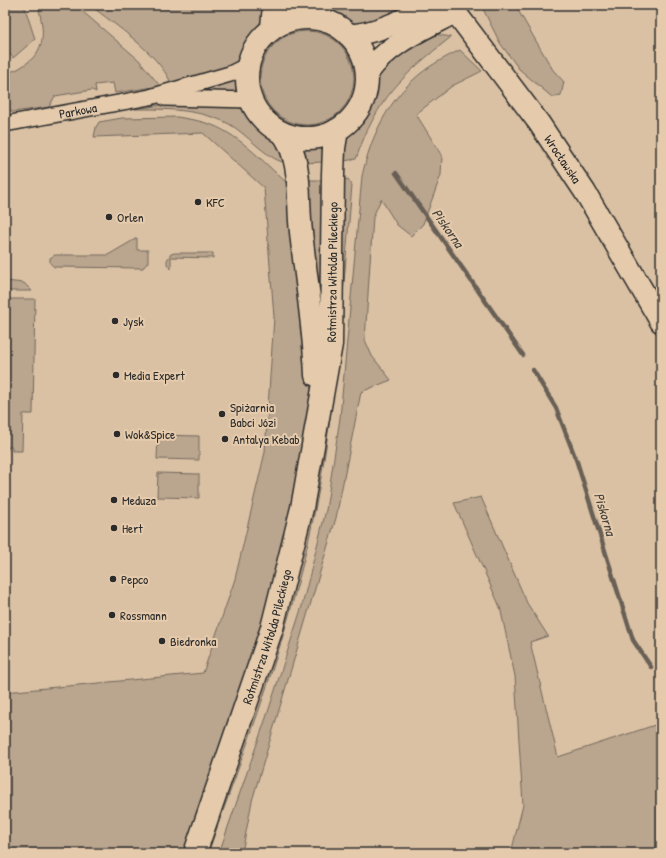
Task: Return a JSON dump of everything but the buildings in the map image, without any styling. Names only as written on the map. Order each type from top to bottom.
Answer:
[{"type":"main road","points":[[272,28],[274,5]]},
{"type":"main road","points":[[348,35],[370,32],[396,23],[430,5]]},
{"type":"main road","points":[[367,74],[376,61],[386,51],[453,9]]},
{"type":"main road","name":"Wrocławska","points":[[453,9],[543,128],[596,210],[661,322]]},
{"type":"main road","points":[[321,12],[348,35],[361,53],[367,74],[366,86],[360,106],[355,114],[338,130],[323,136],[301,138],[284,134],[270,127],[263,119],[251,100],[247,85],[248,65],[257,43],[272,28],[284,21],[306,17],[321,12]]},
{"type":"main road","name":"Rotmistrza Witolda Pileckiego","points":[[195,853],[272,628],[302,508],[331,344],[333,174],[334,144],[338,130]]},
{"type":"main road","name":"Rotmistrza Witolda Pileckiego","points":[[284,134],[291,145],[298,174],[301,230],[315,343],[318,414]]},
{"type":"street","points":[[150,98],[230,74],[248,65]]},
{"type":"street","points":[[150,98],[251,100]]},
{"type":"street","name":"Parkowa","points":[[5,124],[150,98]]},
{"type":"shaded area","points":[[5,5],[24,5],[35,39],[13,58],[5,47]]},
{"type":"shaded area","points":[[38,5],[75,5],[139,60],[160,86],[115,93],[113,83],[95,85],[96,92],[92,90],[55,96],[49,107],[13,112],[5,108],[4,84],[7,75],[30,61],[40,47],[42,40],[42,23]]},
{"type":"shaded area","points":[[90,5],[265,5],[260,22],[241,57],[234,65],[218,73],[171,83],[165,72],[146,50]]},
{"type":"shaded area","points":[[324,5],[415,5],[398,16],[353,25],[329,11]]},
{"type":"shaded area","points":[[481,5],[515,5],[553,70],[564,82],[561,95],[552,97],[519,69],[500,43]]},
{"type":"shaded area","points":[[307,31],[325,34],[340,45],[351,60],[354,78],[351,96],[340,111],[325,122],[307,125],[289,122],[274,111],[263,96],[260,78],[263,60],[274,45],[289,34]]},
{"type":"shaded area","points":[[434,34],[451,37],[418,64],[393,90],[382,104],[373,120],[356,159],[344,161],[346,140],[364,116],[371,102],[376,76],[381,64]]},
{"type":"shaded area","points":[[460,50],[482,71],[452,86],[416,114],[442,156],[441,175],[423,224],[411,236],[397,225],[381,199],[373,217],[365,340],[372,356],[391,380],[361,392],[336,518],[252,801],[242,853],[219,853],[268,712],[302,606],[326,510],[340,418],[362,176],[370,147],[382,120],[390,107],[409,84],[425,70]]},
{"type":"shaded area","points":[[235,80],[236,94],[184,91]]},
{"type":"shaded area","points":[[161,105],[234,105],[244,110],[259,128],[277,141],[291,163],[275,159],[233,126],[203,114],[158,109],[135,109]]},
{"type":"shaded area","points":[[178,117],[206,123],[228,133],[249,148],[286,182],[292,181],[310,344],[311,396],[308,429],[269,610],[188,853],[5,853],[5,692],[203,673],[235,579],[265,452],[274,317],[264,188],[203,133],[94,137],[96,127],[99,122],[122,118]]},
{"type":"shaded area","points":[[323,147],[324,162],[303,163],[302,148]]},
{"type":"shaded area","points":[[348,179],[352,185],[335,380],[329,428],[312,524],[301,571],[270,678],[208,853],[204,853],[281,631],[342,180]]},
{"type":"shaded area","points":[[303,180],[324,180],[324,339]]},
{"type":"shaded area","points":[[137,238],[137,250],[148,250],[148,262],[143,268],[54,267],[50,263],[50,258],[55,255],[108,255]]},
{"type":"shaded area","points":[[213,253],[213,258],[171,257],[171,269],[167,264],[167,260],[171,254]]},
{"type":"shaded area","points":[[5,281],[24,283],[32,291],[5,291]]},
{"type":"shaded area","points":[[5,299],[35,299],[33,414],[23,414],[22,451],[12,451],[12,447],[8,447],[7,451],[5,451]]},
{"type":"shaded area","points":[[158,435],[199,436],[199,460],[157,459]]},
{"type":"shaded area","points":[[158,473],[199,474],[199,498],[157,497]]},
{"type":"shaded area","points":[[481,497],[527,603],[548,636],[530,642],[558,757],[661,723],[661,853],[511,853],[523,805],[515,676],[500,607],[454,503]]},
{"type":"waterway","name":"Piskorna","points":[[396,173],[523,355]]},
{"type":"waterway","name":"Piskorna","points":[[533,370],[556,408],[577,462],[633,640],[651,667]]},
{"type":"place","name":"KFC","points":[[198,202]]},
{"type":"place","name":"Orlen","points":[[109,217]]},
{"type":"place","name":"Jysk","points":[[115,321]]},
{"type":"place","name":"Media Expert","points":[[116,375]]},
{"type":"place","name":"Spiżarnia Babci Józi","points":[[222,414]]},
{"type":"place","name":"Wok&Spice","points":[[117,434]]},
{"type":"place","name":"Antalya Kebab","points":[[225,439]]},
{"type":"place","name":"Meduza","points":[[114,500]]},
{"type":"place","name":"Hert","points":[[114,528]]},
{"type":"place","name":"Pepco","points":[[113,579]]},
{"type":"place","name":"Rossmann","points":[[112,615]]},
{"type":"place","name":"Biedronka","points":[[162,641]]}]
